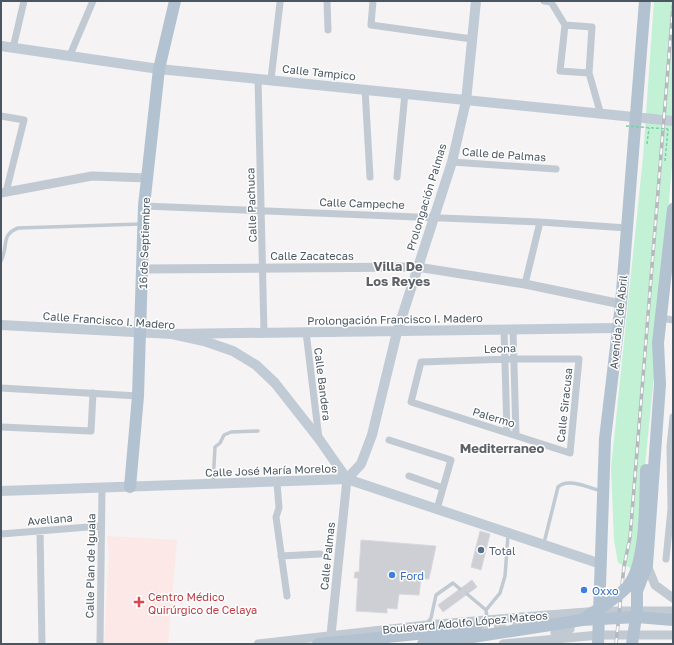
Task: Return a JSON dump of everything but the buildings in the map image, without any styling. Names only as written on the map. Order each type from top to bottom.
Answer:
[{"type":"main road","name":"16 de Septiembre","points":[[130,487],[138,396],[144,206],[158,68],[174,1]]},
{"type":"main road","name":"Prolongación Palmas","points":[[346,479],[361,464],[372,435],[397,332],[452,162],[466,101],[476,1]]},
{"type":"main road","name":"Avenida 2 de Abril","points":[[598,639],[605,439],[621,304],[635,118],[646,1]]},
{"type":"main road","name":"Calle Tampico","points":[[1,46],[158,68],[635,118],[670,125]]},
{"type":"main road","points":[[582,620],[628,586],[636,572],[640,556],[646,470],[660,318],[673,209]]},
{"type":"main road","name":"Calle Francisco I. Madero","points":[[1,325],[172,334],[204,341],[232,351],[256,365],[275,383],[319,439],[346,479]]},
{"type":"main road","name":"Prolongación Francisco I. Madero","points":[[172,334],[618,328]]},
{"type":"main road","points":[[633,639],[637,610],[637,591],[646,565],[660,384],[658,343]]},
{"type":"main road","name":"Calle José María Morelos","points":[[1,491],[277,483],[346,479],[601,564]]},
{"type":"main road","name":"Boulevard Adolfo López Mateos","points":[[423,644],[582,620],[637,617],[673,620]]},
{"type":"main road","name":"Boulevard Adolfo López Mateos","points":[[318,644],[476,628]]},
{"type":"street","points":[[13,48],[24,1]]},
{"type":"street","points":[[70,55],[93,1]]},
{"type":"street","points":[[327,1],[328,30]]},
{"type":"street","points":[[373,1],[372,26],[472,39]]},
{"type":"street","points":[[544,1],[551,2],[565,25],[560,71],[589,73]]},
{"type":"street","points":[[271,79],[280,3]]},
{"type":"street","points":[[565,25],[592,27],[589,73],[601,115]]},
{"type":"street","name":"Calle Pachuca","points":[[258,78],[264,267],[264,333]]},
{"type":"street","points":[[365,89],[370,177]]},
{"type":"street","points":[[398,177],[404,93]]},
{"type":"street","points":[[1,116],[24,120],[3,193],[92,176],[148,178]]},
{"type":"street","name":"Calle de Palmas","points":[[452,162],[556,169]]},
{"type":"street","name":"Calle Campeche","points":[[144,206],[433,217],[627,228]]},
{"type":"street","points":[[525,284],[540,222]]},
{"type":"street","name":"Calle Zacatecas","points":[[143,269],[264,267],[417,268],[525,284],[621,304]]},
{"type":"street","points":[[660,318],[673,320]]},
{"type":"street","points":[[508,330],[513,359],[516,435]]},
{"type":"street","points":[[507,432],[505,359],[508,330]]},
{"type":"street","name":"Calle Bandera","points":[[306,332],[319,439]]},
{"type":"street","name":"Leona","points":[[411,402],[421,362],[505,359],[580,359]]},
{"type":"street","name":"Calle Siracusa","points":[[570,453],[580,359]]},
{"type":"street","points":[[1,388],[138,396]]},
{"type":"street","points":[[1,427],[91,431],[93,393]]},
{"type":"street","name":"Palermo","points":[[411,402],[570,453]]},
{"type":"street","points":[[666,559],[672,509],[671,446],[673,417]]},
{"type":"street","points":[[389,440],[451,460],[437,509]]},
{"type":"street","points":[[409,476],[443,488]]},
{"type":"street","name":"Calle Palmas","points":[[331,635],[346,479]]},
{"type":"street","points":[[277,483],[279,508],[276,517],[287,596]]},
{"type":"street","name":"Calle Plan de Iguala","points":[[100,644],[102,488]]},
{"type":"street","name":"Avellana","points":[[1,534],[101,526]]},
{"type":"street","points":[[40,531],[42,644]]},
{"type":"street","points":[[281,556],[320,554]]},
{"type":"street","points":[[646,565],[656,585],[673,598]]},
{"type":"street","name":"Boulevard Adolfo López Mateos","points":[[258,644],[426,625],[541,615],[600,611],[673,611]]},
{"type":"street","points":[[503,644],[510,638],[563,633],[571,628],[571,620],[566,618],[553,619],[541,615]]},
{"type":"street","points":[[503,644],[598,639],[633,639],[673,635]]},
{"type":"lane","points":[[1,261],[5,236],[9,231],[18,228],[144,224]]},
{"type":"lane","points":[[212,484],[215,447],[220,443],[224,435],[231,432],[258,431]]},
{"type":"lane","points":[[543,544],[558,487],[562,483],[568,482],[602,492]]},
{"type":"lane","points":[[486,610],[500,593],[505,576],[508,533]]},
{"type":"lane","points":[[426,625],[431,618],[436,595],[453,583],[460,589]]},
{"type":"lane","points":[[467,594],[486,610],[487,620]]},
{"type":"path","points":[[626,126],[649,128],[670,125],[665,161]]},
{"type":"path","points":[[647,144],[649,128]]},
{"type":"shaded area","name":"Centro Médico Quirúrgico de Celaya","points":[[107,536],[177,540],[168,644],[104,644],[109,555]]},
{"type":"green space","points":[[654,1],[673,1],[673,154],[654,376],[636,556],[631,568],[618,563],[614,540],[611,468],[643,157]]},
{"type":"tunnel","points":[[476,628],[522,625]]},
{"type":"railway","points":[[616,644],[624,566],[630,538],[673,6]]},
{"type":"place","name":"Total","points":[[481,550]]},
{"type":"place","name":"Ford","points":[[392,575]]},
{"type":"place","name":"Oxxo","points":[[584,590]]},
{"type":"place","name":"Centro Médico Quirúrgico de Celaya","points":[[139,602]]},
{"type":"district","name":"Villa De Los Reyes","points":[[398,274]]},
{"type":"district","name":"Mediterraneo","points":[[502,448]]}]
